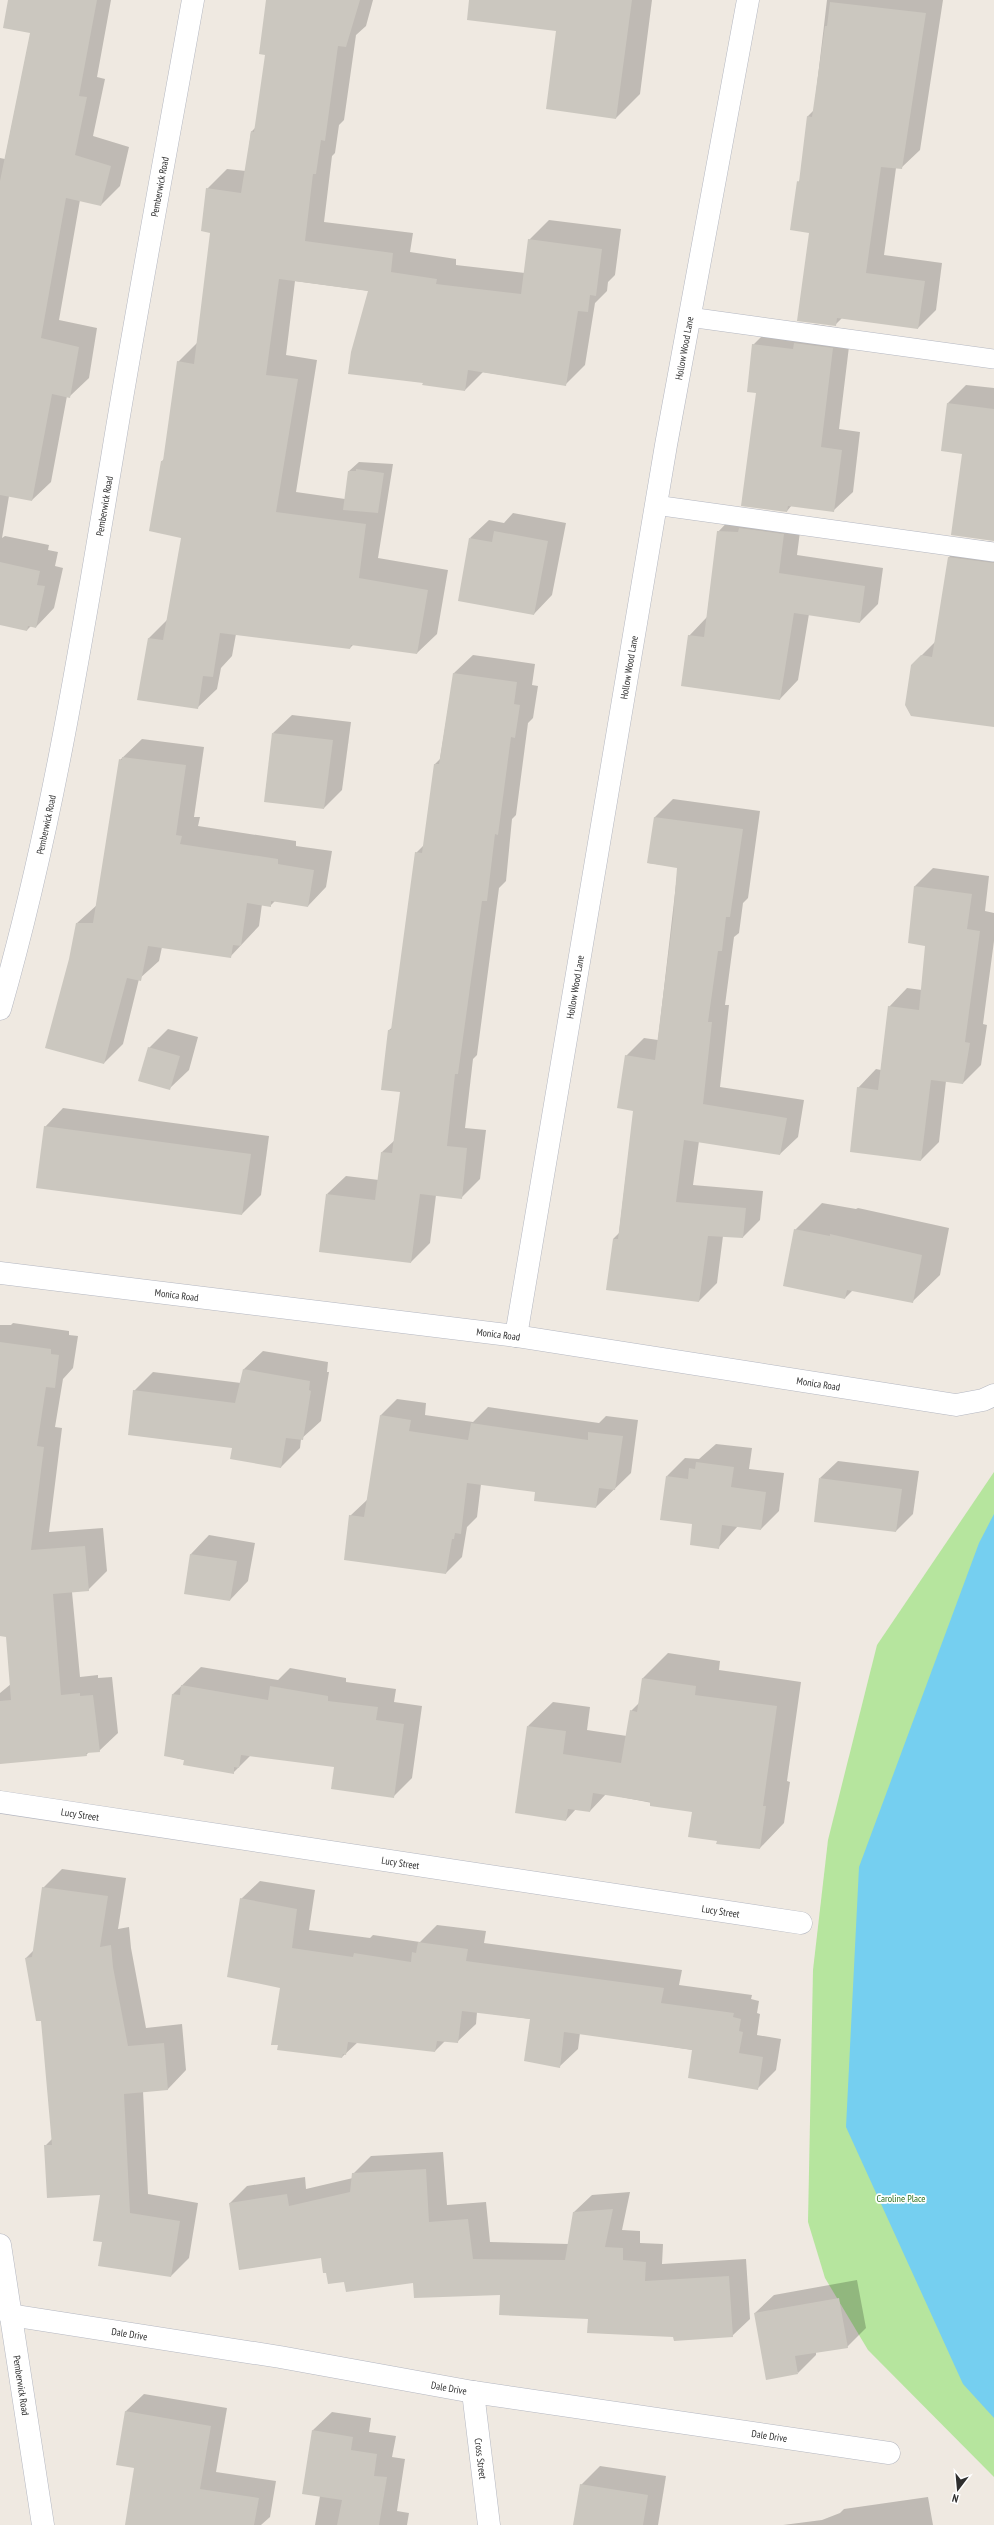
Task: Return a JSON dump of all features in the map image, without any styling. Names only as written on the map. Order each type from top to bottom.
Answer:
[{"type":"street","name":"Pemberwick Road","points":[[0,1009],[45,833],[71,705],[115,436],[193,0]]},
{"type":"street","name":"Hollow Wood Lane","points":[[516,1336],[656,505],[689,317],[748,0]]},
{"type":"street","name":"Monica Road","points":[[0,1273],[516,1336],[956,1405],[983,1400],[994,1395]]},
{"type":"street","name":"Lucy Street","points":[[0,1802],[801,1924]]},
{"type":"street","name":"Pemberwick Road","points":[[0,2245],[43,2525]]},
{"type":"street","name":"Dale Drive","points":[[10,2315],[280,2357],[473,2392],[889,2453]]},
{"type":"street","name":"Cross Street","points":[[473,2392],[489,2525]]},
{"type":"lane","points":[[689,317],[994,359]]},
{"type":"lane","points":[[656,505],[994,552]]},
{"type":"green space","name":"Caroline Place","points":[[994,1472],[994,2477],[868,2350],[825,2278],[808,2222],[813,1970],[828,1840],[877,1645]]},
{"type":"water","name":"Caroline Place","points":[[994,1514],[994,2418],[963,2384],[846,2127],[859,1867],[979,1543]]},
{"type":"building","points":[[8,0],[97,0],[79,96],[87,97],[75,155],[111,166],[101,206],[66,198],[41,338],[79,347],[70,398],[52,394],[32,501],[0,495],[0,181],[30,33],[3,28]]},
{"type":"building","points":[[266,0],[360,0],[346,47],[338,46],[325,141],[321,140],[316,174],[313,174],[305,241],[393,253],[391,272],[437,279],[436,284],[521,294],[528,239],[602,249],[596,296],[590,295],[588,312],[578,311],[566,386],[468,370],[465,391],[422,385],[423,383],[348,374],[351,352],[368,291],[279,279],[266,375],[298,379],[276,512],[366,524],[359,578],[428,590],[417,654],[351,645],[350,649],[220,633],[213,677],[203,676],[198,709],[137,700],[148,638],[163,640],[181,538],[149,531],[161,461],[163,461],[177,361],[194,364],[210,233],[201,231],[206,188],[241,193],[251,131],[254,132],[265,55],[259,54]]},
{"type":"building","points":[[469,0],[632,0],[616,119],[546,109],[556,31],[467,20]]},
{"type":"building","points":[[830,2],[926,13],[902,169],[881,167],[866,273],[925,281],[918,329],[837,318],[836,326],[797,321],[809,233],[790,230],[797,181],[799,182],[807,116],[812,117],[825,26],[827,26]]},
{"type":"building","points":[[794,343],[833,348],[821,447],[842,450],[834,512],[788,506],[787,512],[741,506],[756,393],[747,392],[752,344],[793,349]]},
{"type":"building","points":[[947,403],[994,409],[994,541],[951,535],[962,454],[941,451]]},
{"type":"building","points":[[356,469],[384,473],[378,513],[343,510],[348,471],[356,471]]},
{"type":"building","points":[[739,528],[784,534],[779,573],[865,586],[860,623],[794,613],[780,700],[681,686],[688,635],[704,637],[717,531],[738,532]]},
{"type":"building","points":[[494,531],[548,541],[534,615],[458,601],[469,538],[492,542]]},
{"type":"building","points":[[948,557],[994,563],[994,727],[911,716],[905,705],[911,665],[921,655],[932,657]]},
{"type":"building","points":[[0,562],[40,571],[37,585],[45,586],[36,628],[28,626],[27,631],[0,625]]},
{"type":"building","points":[[453,673],[517,682],[514,704],[520,705],[515,738],[511,737],[498,835],[495,834],[487,901],[482,901],[458,1074],[455,1074],[447,1146],[467,1148],[462,1199],[420,1194],[411,1263],[319,1252],[326,1194],[375,1200],[381,1152],[392,1153],[400,1092],[381,1090],[388,1030],[391,1030],[415,852],[422,853],[434,764],[439,764]]},
{"type":"building","points":[[272,733],[333,740],[324,809],[264,802]]},
{"type":"building","points":[[122,757],[186,765],[176,835],[182,836],[180,844],[278,859],[278,864],[314,870],[308,907],[271,901],[271,907],[247,903],[241,946],[233,945],[231,958],[148,946],[141,981],[127,978],[104,1064],[45,1048],[69,959],[76,923],[93,923],[119,759],[122,760]]},
{"type":"building","points":[[654,817],[743,829],[730,917],[726,917],[722,951],[718,951],[708,1022],[712,1022],[703,1104],[787,1118],[780,1155],[684,1140],[676,1202],[746,1208],[743,1238],[708,1236],[699,1302],[606,1290],[613,1239],[618,1239],[633,1111],[617,1108],[625,1055],[655,1060],[673,918],[677,868],[647,863]]},
{"type":"building","points":[[914,886],[972,894],[967,929],[980,931],[965,1042],[970,1043],[963,1084],[931,1080],[921,1161],[850,1152],[857,1087],[878,1090],[888,1006],[919,1010],[925,946],[908,943]]},
{"type":"building","points":[[148,1047],[180,1056],[170,1090],[138,1081]]},
{"type":"building","points":[[44,1126],[251,1154],[242,1215],[36,1188]]},
{"type":"building","points":[[794,1229],[830,1236],[830,1234],[922,1255],[913,1303],[847,1290],[845,1299],[783,1286]]},
{"type":"building","points":[[0,1342],[51,1349],[51,1354],[59,1355],[55,1388],[46,1387],[37,1446],[44,1447],[31,1550],[85,1546],[89,1591],[53,1594],[61,1695],[80,1693],[80,1696],[93,1695],[100,1752],[86,1753],[87,1756],[0,1764],[0,1701],[11,1700],[6,1637],[0,1636]]},
{"type":"building","points":[[243,1369],[310,1381],[309,1390],[311,1391],[303,1440],[286,1438],[281,1468],[230,1459],[232,1448],[128,1435],[133,1390],[235,1403]]},
{"type":"building","points":[[380,1415],[411,1420],[409,1431],[468,1440],[471,1423],[588,1440],[588,1432],[623,1436],[615,1490],[599,1488],[596,1508],[534,1501],[535,1492],[467,1483],[461,1534],[455,1533],[454,1539],[452,1539],[446,1574],[344,1560],[349,1515],[364,1517]]},
{"type":"building","points":[[696,1462],[734,1467],[731,1487],[766,1492],[761,1530],[722,1525],[719,1549],[690,1545],[692,1524],[660,1520],[666,1476],[688,1479],[689,1468],[695,1469]]},
{"type":"building","points":[[819,1478],[902,1489],[896,1532],[814,1522]]},
{"type":"building","points":[[190,1554],[237,1561],[230,1601],[184,1594]]},
{"type":"building","points":[[642,1678],[696,1686],[695,1695],[777,1706],[763,1806],[766,1806],[760,1849],[716,1844],[717,1841],[688,1837],[692,1812],[650,1806],[650,1802],[593,1793],[590,1812],[568,1809],[566,1821],[515,1813],[527,1726],[566,1731],[563,1754],[621,1763],[630,1710],[637,1712]]},
{"type":"building","points":[[181,1685],[268,1700],[270,1686],[328,1696],[328,1701],[378,1707],[376,1720],[404,1724],[394,1798],[331,1789],[334,1767],[241,1755],[239,1768],[234,1767],[234,1774],[183,1765],[184,1760],[164,1756],[172,1694],[180,1695]]},
{"type":"building","points":[[42,1887],[108,1896],[100,1947],[111,1945],[113,1967],[128,2046],[164,2043],[168,2090],[124,2094],[130,2213],[180,2221],[171,2277],[98,2266],[102,2242],[93,2241],[100,2195],[47,2198],[44,2145],[52,2145],[41,2021],[36,2021],[25,1958],[32,1957]]},
{"type":"building","points":[[240,1898],[297,1909],[292,1948],[353,1957],[354,1953],[411,1962],[412,1952],[416,1953],[418,1942],[468,1949],[466,1961],[664,1988],[661,2003],[734,2013],[733,2017],[741,2019],[739,2031],[743,2032],[739,2053],[763,2057],[758,2090],[688,2078],[692,2050],[564,2032],[560,2068],[524,2061],[530,2019],[462,2011],[458,2043],[437,2041],[435,2052],[348,2042],[346,2055],[343,2054],[342,2058],[277,2050],[278,2045],[271,2045],[280,1988],[227,1977]]},
{"type":"building","points":[[426,2169],[429,2222],[468,2219],[473,2259],[565,2260],[573,2212],[613,2209],[605,2247],[623,2248],[623,2260],[646,2262],[645,2281],[729,2276],[733,2337],[674,2341],[673,2337],[587,2333],[588,2319],[499,2315],[500,2295],[414,2298],[413,2283],[346,2292],[344,2282],[328,2284],[326,2273],[323,2273],[321,2258],[239,2270],[229,2203],[287,2194],[289,2206],[350,2192],[352,2173]]},
{"type":"building","points":[[839,2298],[848,2348],[795,2356],[798,2374],[766,2380],[754,2313]]},
{"type":"building","points":[[125,2411],[211,2426],[200,2489],[259,2498],[254,2525],[125,2525],[134,2468],[116,2465]]},
{"type":"building","points":[[312,2430],[353,2437],[351,2450],[377,2454],[374,2476],[387,2477],[379,2525],[337,2525],[342,2500],[302,2494]]},
{"type":"building","points":[[580,2484],[648,2495],[643,2525],[573,2525]]}]
